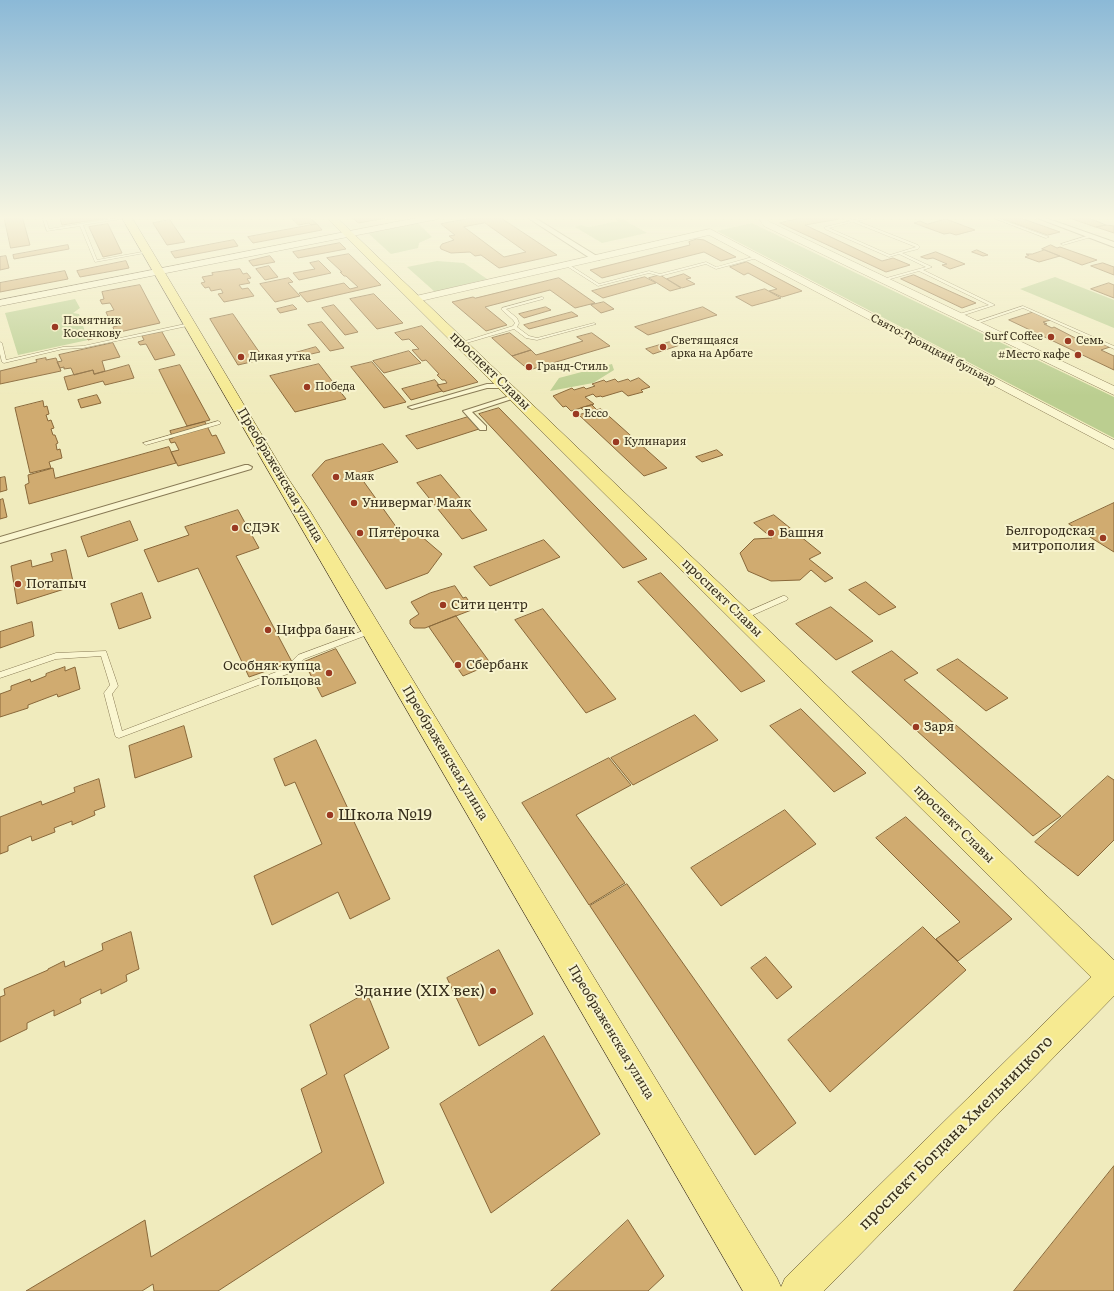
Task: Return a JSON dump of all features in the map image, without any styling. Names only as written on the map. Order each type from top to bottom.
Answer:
[{"type":"main road","points":[[0,303],[137,276]]},
{"type":"main road","name":"Преображенская улица","points":[[162,276],[279,477],[372,630],[764,1291]]},
{"type":"main road","name":"проспект Славы","points":[[393,276],[1113,977]]},
{"type":"main road","name":"проспект Богдана Хмельницкого","points":[[798,1291],[1113,977]]},
{"type":"street","points":[[416,299],[517,276]]},
{"type":"street","name":"Свято-Троицкий бульвар","points":[[793,276],[1114,445]]},
{"type":"street","points":[[877,276],[1114,391]]},
{"type":"street","points":[[412,407],[487,386],[510,391]]},
{"type":"street","points":[[484,428],[467,411],[510,391]]},
{"type":"street","points":[[0,540],[248,467]]},
{"type":"lane","points":[[584,276],[598,285],[632,276]]},
{"type":"lane","points":[[884,280],[897,276]]},
{"type":"lane","points":[[932,276],[993,305],[958,316]]},
{"type":"lane","points":[[515,327],[517,323],[515,319],[503,309],[542,298]]},
{"type":"lane","points":[[974,323],[1023,307],[1114,348]]},
{"type":"lane","points":[[0,344],[2,362],[63,348],[83,348],[190,324]]},
{"type":"lane","points":[[515,327],[528,337],[537,339],[594,324]]},
{"type":"lane","points":[[461,343],[515,327]]},
{"type":"lane","points":[[146,442],[218,423]]},
{"type":"lane","points":[[742,617],[785,598]]},
{"type":"lane","points":[[0,675],[56,656],[104,653],[114,686],[108,693],[119,735],[287,671],[301,657],[372,630]]},
{"type":"green space","points":[[417,276],[483,276],[487,279],[435,292]]},
{"type":"green space","points":[[804,276],[863,276],[1114,397],[1114,438]]},
{"type":"green space","points":[[1055,277],[1114,300],[1114,328],[1020,289]]},
{"type":"green space","points":[[75,299],[80,308],[73,313],[79,314],[88,340],[18,355],[5,313]]},
{"type":"green space","points":[[612,364],[614,370],[593,383],[550,391],[559,378]]},
{"type":"building","points":[[37,276],[67,276],[68,279],[0,292],[0,283]]},
{"type":"building","points":[[250,276],[251,278],[247,279],[250,283],[239,285],[242,289],[248,288],[254,296],[224,302],[218,294],[223,293],[221,289],[211,291],[209,287],[205,288],[201,283],[205,282],[202,277]]},
{"type":"building","points":[[262,276],[278,277],[265,280]]},
{"type":"building","points":[[296,276],[316,276],[299,280]]},
{"type":"building","points":[[346,276],[372,276],[381,285],[307,302],[299,293],[344,283],[350,289],[358,287]]},
{"type":"building","points":[[662,276],[681,288],[670,291],[649,278]]},
{"type":"building","points":[[676,276],[688,276],[691,278],[686,279],[695,284],[682,288],[667,279]]},
{"type":"building","points":[[754,276],[774,276],[802,291],[782,297],[769,291],[777,289]]},
{"type":"building","points":[[917,276],[976,303],[962,308],[901,279]]},
{"type":"building","points":[[645,277],[656,283],[603,298],[592,291]]},
{"type":"building","points":[[289,278],[293,282],[288,283],[300,296],[275,302],[260,284]]},
{"type":"building","points":[[559,278],[595,303],[575,308],[550,290],[485,307],[507,325],[486,331],[452,302],[473,297],[475,298]]},
{"type":"building","points":[[1109,283],[1114,285],[1114,298],[1091,289]]},
{"type":"building","points":[[140,285],[160,323],[115,333],[113,327],[120,325],[116,317],[109,319],[106,312],[114,310],[110,303],[102,304],[100,300],[104,299],[102,292]]},
{"type":"building","points":[[765,289],[781,298],[752,306],[736,297]]},
{"type":"building","points":[[374,294],[403,323],[377,329],[350,299]]},
{"type":"building","points":[[604,302],[614,309],[601,313],[591,305]]},
{"type":"building","points":[[293,305],[297,309],[280,313],[277,309]]},
{"type":"building","points":[[334,305],[358,332],[345,335],[322,308]]},
{"type":"building","points":[[546,307],[551,310],[524,318],[519,314]]},
{"type":"building","points":[[703,307],[717,315],[648,335],[635,327]]},
{"type":"building","points":[[572,312],[578,316],[529,329],[524,325]]},
{"type":"building","name":"Семь","points":[[1034,312],[1051,320],[1043,322],[1052,328],[1054,327],[1085,343],[1094,340],[1110,347],[1101,350],[1114,356],[1114,370],[1009,320]]},
{"type":"building","points":[[233,314],[264,359],[238,365],[210,319]]},
{"type":"building","points":[[322,322],[344,348],[330,351],[308,325]]},
{"type":"building","points":[[422,326],[478,382],[443,392],[437,385],[447,383],[445,380],[442,380],[437,375],[439,374],[426,360],[422,361],[412,350],[419,349],[409,339],[402,340],[395,333]]},
{"type":"building","points":[[96,330],[99,337],[88,340],[86,332]]},
{"type":"building","points":[[162,332],[175,355],[155,360],[146,344],[140,345],[138,342],[144,340],[142,336]]},
{"type":"building","points":[[510,333],[531,350],[512,356],[492,338]]},
{"type":"building","points":[[592,333],[610,346],[529,370],[512,356],[531,350],[536,355],[583,341],[577,337]]},
{"type":"building","name":"Светящаяся арка на Арбате","points":[[673,341],[680,345],[653,354],[646,349]]},
{"type":"building","points":[[113,343],[120,357],[102,361],[105,371],[94,374],[93,370],[74,375],[71,368],[60,368],[57,362],[62,361],[59,355]]},
{"type":"building","points":[[316,347],[320,352],[298,357],[295,353]]},
{"type":"building","points":[[409,351],[421,363],[384,373],[373,361]]},
{"type":"building","points":[[46,358],[46,360],[56,358],[61,371],[0,384],[0,371],[37,362],[36,360]]},
{"type":"building","points":[[372,362],[406,402],[384,408],[351,367]]},
{"type":"building","name":"Победа","points":[[319,364],[346,399],[295,412],[270,376]]},
{"type":"building","points":[[129,365],[134,378],[105,385],[103,381],[68,390],[64,377],[93,370],[94,374]]},
{"type":"building","points":[[180,365],[210,420],[187,426],[159,370]]},
{"type":"building","points":[[639,378],[650,387],[641,390],[643,392],[628,396],[622,391],[602,397],[596,397],[593,394],[585,397],[594,404],[571,411],[566,406],[563,407],[553,396],[572,388],[574,390],[584,387],[586,389],[595,386],[592,384],[604,380],[606,382],[615,379],[618,382],[628,379],[630,381]]},
{"type":"building","points":[[435,380],[442,391],[411,400],[402,389]]},
{"type":"building","points":[[97,395],[101,403],[81,408],[78,400]]},
{"type":"building","points":[[43,401],[44,407],[47,406],[49,414],[46,415],[48,421],[51,420],[54,428],[51,429],[58,443],[56,444],[57,450],[60,449],[62,458],[49,462],[51,468],[30,473],[15,408]]},
{"type":"building","points":[[592,405],[597,410],[586,413],[581,408]]},
{"type":"building","points":[[499,408],[647,559],[623,568],[479,414]]},
{"type":"building","points":[[601,409],[667,468],[644,476],[579,415]]},
{"type":"building","points":[[468,417],[479,429],[417,449],[406,436]]},
{"type":"building","points":[[205,422],[212,436],[216,435],[225,453],[178,466],[171,452],[179,450],[175,442],[171,443],[169,439],[173,438],[170,431]]},
{"type":"building","name":"Универмаг Маяк","points":[[383,444],[398,462],[359,475],[402,535],[414,530],[442,554],[428,573],[386,589],[312,475],[325,461]]},
{"type":"building","points":[[169,447],[176,463],[29,504],[25,485],[29,483],[28,475],[53,468],[55,478]]},
{"type":"building","points":[[717,450],[723,455],[702,462],[696,457]]},
{"type":"building","points":[[441,475],[487,530],[462,539],[417,483]]},
{"type":"building","points":[[5,477],[7,490],[0,492],[0,478]]},
{"type":"building","points":[[3,499],[7,517],[0,519],[0,500]]},
{"type":"building","name":"Белгородская митрополия","points":[[1114,503],[1114,552],[1069,524]]},
{"type":"building","points":[[238,510],[259,548],[236,556],[292,662],[249,677],[198,568],[158,582],[144,550],[189,535],[185,527]]},
{"type":"building","points":[[774,515],[821,553],[809,559],[833,578],[825,582],[811,570],[800,580],[771,581],[748,571],[740,553],[754,539],[772,538],[754,523]]},
{"type":"building","points":[[130,521],[138,540],[88,557],[81,537]]},
{"type":"building","points":[[544,540],[560,557],[490,586],[474,567]]},
{"type":"building","points":[[66,550],[74,586],[17,604],[11,566],[31,560],[32,567],[53,561],[51,554]]},
{"type":"building","points":[[661,573],[765,681],[741,692],[638,582]]},
{"type":"building","points":[[866,582],[896,607],[879,615],[849,590]]},
{"type":"building","name":"Сити центр","points":[[455,586],[463,598],[466,597],[474,609],[425,628],[414,628],[410,624],[410,620],[419,614],[411,602],[430,593]]},
{"type":"building","points":[[142,593],[151,618],[119,629],[111,604]]},
{"type":"building","points":[[831,607],[873,641],[836,660],[796,624]]},
{"type":"building","points":[[543,609],[616,699],[586,713],[515,620]]},
{"type":"building","points":[[456,616],[491,664],[463,676],[429,627]]},
{"type":"building","points":[[32,622],[34,636],[0,648],[0,632]]},
{"type":"building","points":[[336,649],[356,683],[322,697],[304,662]]},
{"type":"building","points":[[892,651],[918,673],[904,680],[1061,816],[1033,836],[852,672]]},
{"type":"building","points":[[958,659],[1008,698],[986,711],[937,670]]},
{"type":"building","points":[[65,667],[65,671],[75,667],[80,689],[58,697],[57,694],[28,705],[28,708],[0,717],[0,694],[11,690],[11,686],[30,679],[31,682],[46,676],[46,674]]},
{"type":"building","points":[[801,709],[866,773],[834,792],[770,726]]},
{"type":"building","points":[[695,715],[718,740],[633,785],[611,758]]},
{"type":"building","points":[[184,726],[192,757],[135,778],[129,746]]},
{"type":"building","name":"Школа №19","points":[[316,740],[390,899],[350,919],[338,892],[272,925],[254,876],[322,844],[295,782],[285,786],[274,759]]},
{"type":"building","points":[[609,758],[631,785],[576,815],[625,883],[589,905],[522,803]]},
{"type":"building","points":[[1108,776],[1114,780],[1114,840],[1078,876],[1035,842]]},
{"type":"building","points":[[99,779],[105,807],[94,811],[95,815],[72,825],[72,821],[54,828],[55,832],[32,841],[31,836],[8,846],[8,851],[0,854],[0,817],[41,801],[42,805],[75,792],[74,788]]},
{"type":"building","points":[[785,810],[816,844],[721,906],[691,868]]},
{"type":"building","points":[[906,817],[1012,919],[958,961],[936,939],[960,922],[876,838]]},
{"type":"building","points":[[627,884],[796,1123],[755,1155],[590,906]]},
{"type":"building","points":[[923,927],[966,970],[830,1092],[788,1040]]},
{"type":"building","points":[[131,932],[139,969],[126,975],[127,981],[101,994],[101,989],[80,999],[81,1003],[54,1016],[54,1010],[27,1023],[27,1029],[0,1042],[0,997],[5,995],[4,989],[48,970],[64,961],[65,967],[103,950],[102,944]]},
{"type":"building","points":[[499,950],[533,1014],[479,1046],[447,978]]},
{"type":"building","points":[[766,957],[792,987],[777,999],[751,968]]},
{"type":"building","points":[[367,993],[389,1048],[344,1075],[384,1183],[218,1291],[154,1291],[153,1284],[142,1291],[26,1291],[145,1220],[151,1257],[322,1152],[301,1089],[327,1074],[310,1025]]},
{"type":"building","points":[[544,1036],[600,1134],[491,1213],[440,1104]]},
{"type":"building","points":[[1114,1166],[1114,1291],[1014,1291]]},
{"type":"building","points":[[628,1220],[664,1276],[648,1291],[551,1291]]},
{"type":"place","name":"Памятник Косенкову","points":[[55,327]]},
{"type":"place","name":"Surf Coffee","points":[[1051,337]]},
{"type":"place","name":"Семь","points":[[1068,341]]},
{"type":"place","name":"Светящаяся арка на Арбате","points":[[663,347]]},
{"type":"place","name":"#Место кафе","points":[[1078,355]]},
{"type":"place","name":"Дикая утка","points":[[241,357]]},
{"type":"place","name":"Гранд-Стиль","points":[[529,367]]},
{"type":"place","name":"Победа","points":[[307,387]]},
{"type":"place","name":"Ecco","points":[[576,414]]},
{"type":"place","name":"Кулинария","points":[[616,442]]},
{"type":"place","name":"Маяк","points":[[336,477]]},
{"type":"place","name":"Универмаг Маяк","points":[[354,503]]},
{"type":"place","name":"СДЭК","points":[[235,528]]},
{"type":"place","name":"Пятёрочка","points":[[360,533]]},
{"type":"place","name":"Башня","points":[[771,533]]},
{"type":"place","name":"Белгородская митрополия","points":[[1103,538]]},
{"type":"place","name":"Потапыч","points":[[18,584]]},
{"type":"place","name":"Сити центр","points":[[443,605]]},
{"type":"place","name":"Цифра банк","points":[[268,630]]},
{"type":"place","name":"Сбербанк","points":[[458,665]]},
{"type":"place","name":"Особняк купца Гольцова","points":[[329,673]]},
{"type":"place","name":"Заря","points":[[916,727]]},
{"type":"place","name":"Школа №19","points":[[330,815]]},
{"type":"place","name":"Здание (XIX век)","points":[[493,991]]}]
